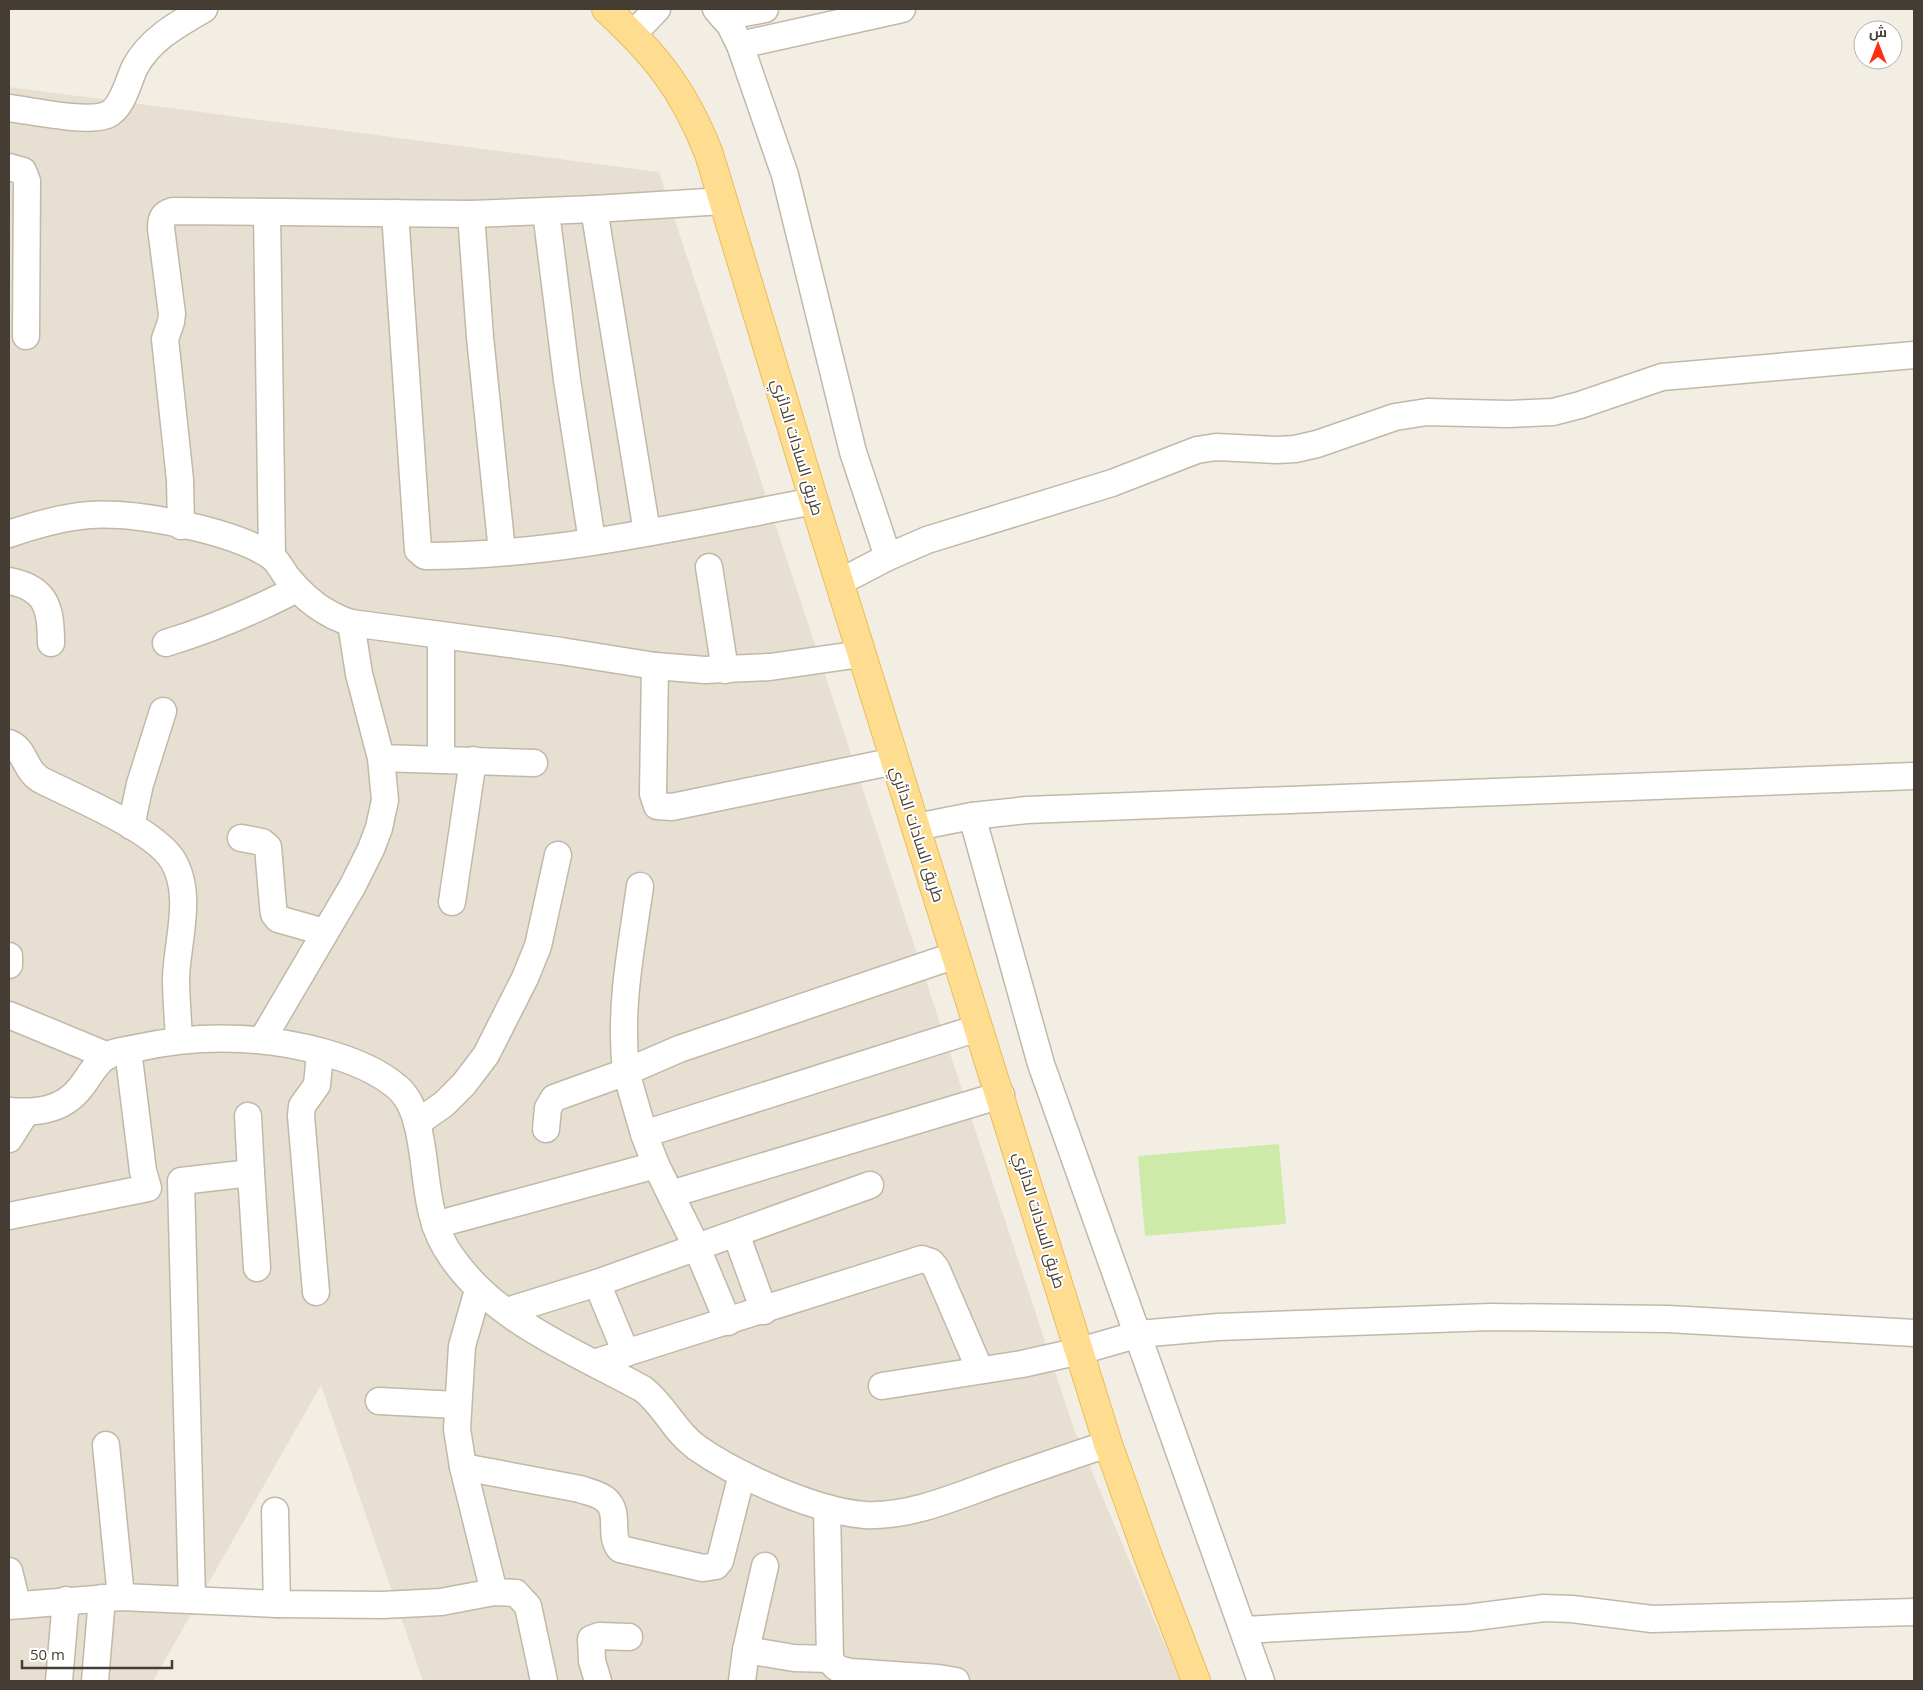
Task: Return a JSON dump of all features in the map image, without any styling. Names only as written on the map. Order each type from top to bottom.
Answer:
[{"type":"main road","name":"طريق السادات الدائري","points":[[606,9],[633,34],[668,74],[696,120],[723,201],[861,654],[978,1028],[1001,1095],[1108,1444],[1148,1559],[1196,1681]]},
{"type":"street","points":[[9,108],[87,118],[108,114],[117,106],[136,65],[149,48],[169,29],[204,9]]},
{"type":"street","points":[[633,34],[657,9]]},
{"type":"street","points":[[765,9],[720,13],[740,45],[785,175],[853,452],[888,557]]},
{"type":"street","points":[[740,45],[788,32],[902,9]]},
{"type":"street","points":[[9,167],[23,171],[27,181],[26,336]]},
{"type":"street","points":[[181,526],[180,480],[165,339],[172,314],[162,219],[165,213],[173,211],[471,214],[546,212],[723,201]]},
{"type":"street","points":[[594,209],[647,532]]},
{"type":"street","points":[[546,212],[566,380],[592,541]]},
{"type":"street","points":[[267,213],[272,557]]},
{"type":"street","points":[[395,213],[418,550],[425,556],[502,552],[592,541],[814,500]]},
{"type":"street","points":[[471,214],[480,337],[502,552]]},
{"type":"street","points":[[840,582],[888,557],[966,526],[1121,480],[1197,450],[1216,447],[1296,449],[1317,444],[1395,417],[1427,412],[1508,414],[1553,412],[1580,405],[1662,376],[1914,354]]},
{"type":"street","points":[[9,534],[63,518],[91,515],[133,516],[215,533],[248,545],[272,557],[297,589],[327,614],[351,623],[440,636],[561,651],[655,666],[725,670],[800,663],[861,654]]},
{"type":"street","points":[[709,567],[725,670]]},
{"type":"street","points":[[9,582],[32,589],[44,600],[49,610],[51,643]]},
{"type":"street","points":[[166,643],[213,629],[247,615],[297,589]]},
{"type":"street","points":[[262,1040],[352,887],[379,828],[385,800],[381,758],[359,674],[351,623]]},
{"type":"street","points":[[440,636],[441,759]]},
{"type":"street","points":[[655,666],[653,794],[657,806],[672,807],[895,761]]},
{"type":"street","points":[[131,826],[140,784],[164,711]]},
{"type":"street","points":[[9,743],[21,753],[32,775],[131,826],[166,852],[172,860],[179,875],[182,896],[176,981],[179,1039]]},
{"type":"street","points":[[381,758],[534,763]]},
{"type":"street","points":[[452,902],[473,760]]},
{"type":"street","points":[[916,827],[972,816],[1027,810],[1914,776]]},
{"type":"street","points":[[972,816],[1041,1064],[1262,1681]]},
{"type":"street","points":[[242,838],[262,842],[268,847],[274,914],[278,919],[324,932]]},
{"type":"street","points":[[417,1122],[444,1104],[464,1084],[486,1055],[525,978],[538,946],[558,855]]},
{"type":"street","points":[[640,886],[630,939],[623,1001],[622,1035],[626,1072],[644,1134],[656,1165],[697,1248],[728,1322]]},
{"type":"street","points":[[546,1130],[548,1108],[554,1098],[626,1072],[680,1049],[956,955]]},
{"type":"street","points":[[9,956],[9,965]]},
{"type":"street","points":[[9,1015],[69,1041],[118,1053],[179,1039],[262,1040],[320,1053],[368,1069],[398,1087],[410,1103],[417,1122],[424,1176],[435,1225],[449,1254],[478,1290],[537,1333],[656,1399],[683,1437],[715,1460],[742,1474],[827,1508],[865,1515],[893,1513],[931,1505],[1108,1444]]},
{"type":"street","points":[[644,1134],[978,1028]]},
{"type":"street","points":[[9,1139],[17,1112],[41,1112],[71,1098],[118,1053]]},
{"type":"street","points":[[118,1053],[148,1188]]},
{"type":"street","points":[[316,1292],[300,1116],[302,1106],[317,1085],[320,1053]]},
{"type":"street","points":[[671,1194],[1001,1095]]},
{"type":"street","points":[[248,1116],[258,1268]]},
{"type":"street","points":[[435,1225],[656,1165]]},
{"type":"street","points":[[9,1216],[181,1180],[251,1173]]},
{"type":"street","points":[[181,1180],[192,1600]]},
{"type":"street","points":[[507,1311],[597,1283],[870,1185]]},
{"type":"street","points":[[736,1234],[764,1311]]},
{"type":"street","points":[[594,1363],[926,1259],[936,1268],[980,1370]]},
{"type":"street","points":[[597,1283],[626,1353]]},
{"type":"street","points":[[478,1290],[462,1346],[457,1429],[463,1466],[494,1592]]},
{"type":"street","points":[[882,1386],[1080,1351],[1139,1334],[1218,1327],[1491,1317],[1668,1319],[1914,1333]]},
{"type":"street","points":[[379,1401],[457,1405]]},
{"type":"street","points":[[95,1681],[112,1598],[106,1445]]},
{"type":"street","points":[[463,1466],[580,1489],[596,1495],[606,1500],[612,1509],[615,1543],[620,1549],[703,1568],[716,1566],[720,1561],[742,1474]]},
{"type":"street","points":[[827,1508],[830,1668]]},
{"type":"street","points":[[275,1511],[277,1604]]},
{"type":"street","points":[[742,1681],[746,1650],[765,1566]]},
{"type":"street","points":[[9,1571],[13,1605],[112,1598],[277,1604],[393,1605],[441,1602],[494,1592],[516,1593],[528,1606],[544,1681]]},
{"type":"street","points":[[59,1681],[66,1600]]},
{"type":"street","points":[[1244,1630],[1467,1618],[1544,1608],[1572,1609],[1652,1619],[1914,1612]]},
{"type":"street","points":[[598,1681],[592,1661],[591,1639],[598,1636],[629,1637]]},
{"type":"street","points":[[746,1650],[794,1658],[850,1672],[914,1679],[956,1681]]},
{"type":"shaded area","points":[[9,87],[659,172],[1074,1429],[1180,1681],[423,1681],[321,1385],[153,1681],[9,1681]]},
{"type":"green space","points":[[1279,1144],[1286,1224],[1145,1236],[1138,1156]]}]
